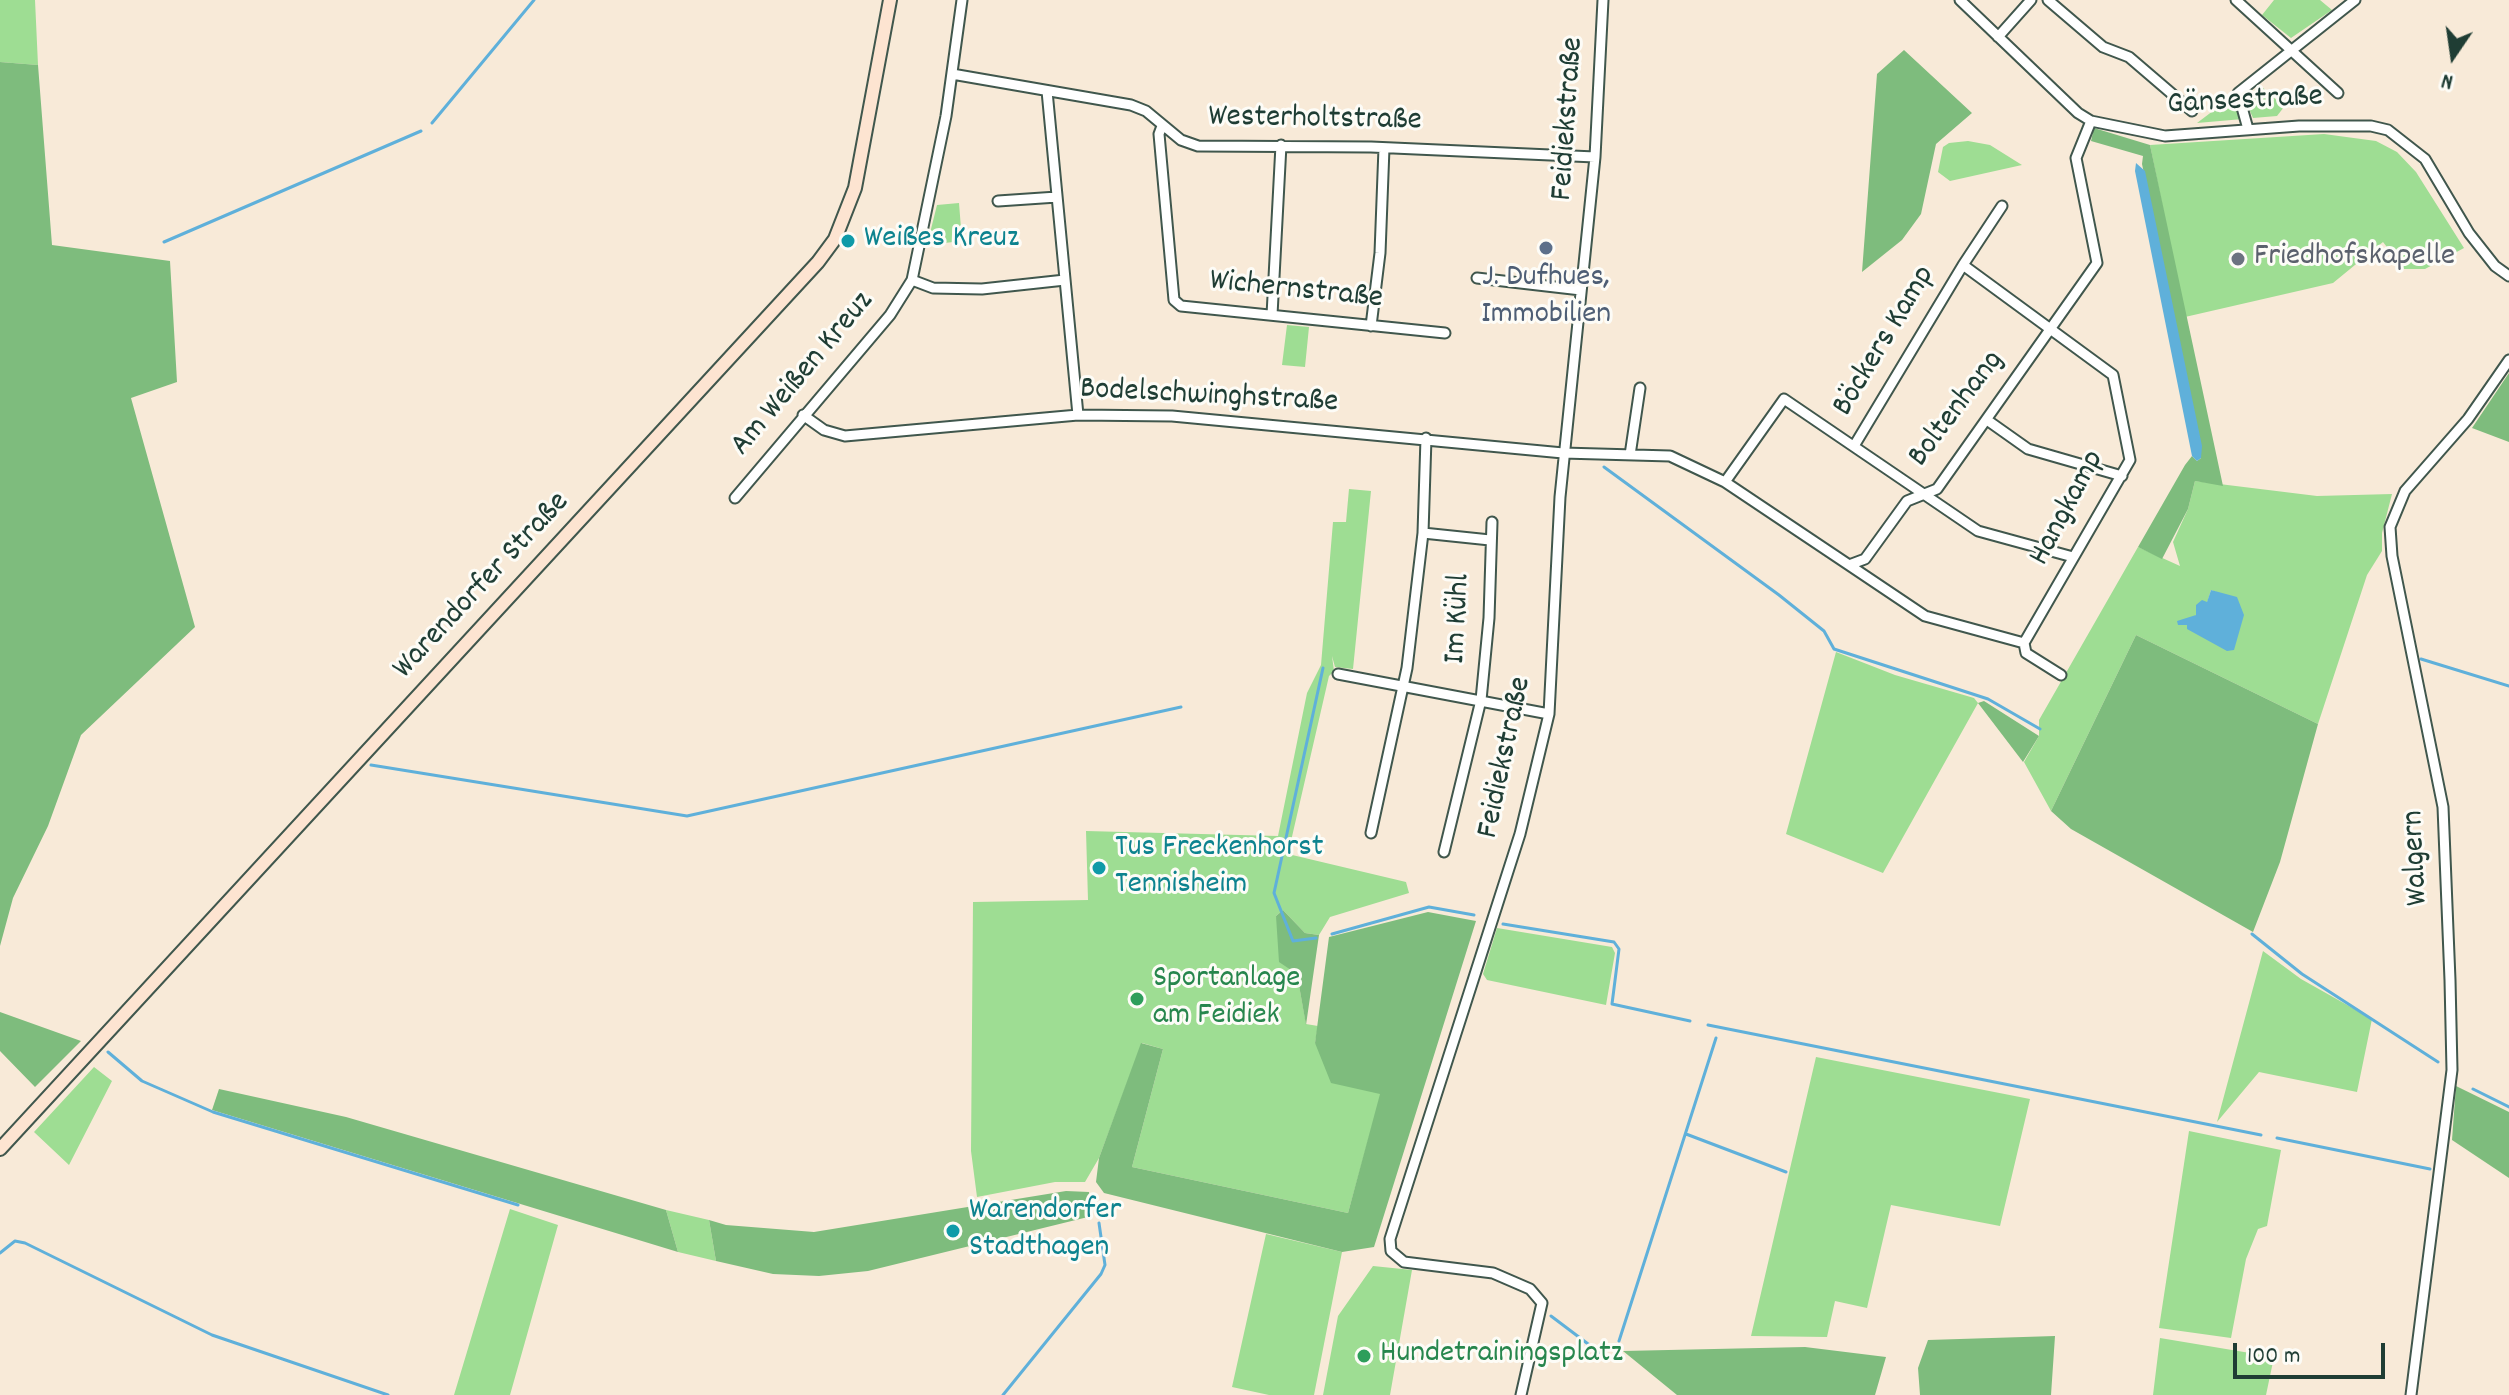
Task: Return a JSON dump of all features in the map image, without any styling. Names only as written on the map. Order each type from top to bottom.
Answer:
[{"type":"main road","name":"Warendorfer Straße","points":[[0,1149],[818,262],[835,239],[855,188],[890,0]]},
{"type":"street","name":"Am Weißen Kreuz","points":[[735,498],[890,315],[912,280],[930,205],[962,0]]},
{"type":"street","name":"Feidiekstraße","points":[[1521,1395],[1542,1303],[1523,1285],[1493,1273],[1404,1262],[1391,1251],[1390,1239],[1520,834],[1549,714],[1563,453],[1595,157],[1603,0]]},
{"type":"street","name":"Gänsestraße","points":[[1960,0],[2078,113],[2091,121],[2165,136],[2343,125],[2388,130],[2425,159],[2469,233],[2495,266],[2509,276]]},
{"type":"street","points":[[1998,37],[2031,0]]},
{"type":"street","points":[[2048,0],[2103,47],[2129,57],[2192,111]]},
{"type":"street","points":[[2236,0],[2338,93]]},
{"type":"street","points":[[2248,129],[2238,93],[2355,0]]},
{"type":"street","name":"Westerholtstraße","points":[[952,74],[1131,105],[1146,111],[1181,140],[1198,146],[1281,145],[1595,157]]},
{"type":"street","points":[[1047,91],[1078,415]]},
{"type":"street","name":"Boltenhang","points":[[1849,565],[1865,559],[1907,501],[1937,489],[2097,263],[2076,158],[2091,121]]},
{"type":"street","name":"Wichernstraße","points":[[1162,126],[1159,134],[1174,300],[1181,306],[1445,333]]},
{"type":"street","points":[[1272,315],[1281,145]]},
{"type":"street","points":[[1371,326],[1380,253],[1384,148]]},
{"type":"street","points":[[998,201],[1057,197]]},
{"type":"street","name":"Böckers Kamp","points":[[1854,446],[2002,206]]},
{"type":"street","name":"Böckers Kamp","points":[[1963,265],[2052,327]]},
{"type":"street","points":[[1477,278],[1581,290]]},
{"type":"street","points":[[912,280],[933,288],[982,289],[1065,280]]},
{"type":"street","name":"Hangkamp","points":[[2024,643],[2130,460],[2113,375],[2052,327]]},
{"type":"street","name":"Walgern","points":[[2411,1395],[2452,1070],[2451,1010],[2443,807],[2392,556],[2390,527],[2396,504],[2405,491],[2468,419],[2509,360]]},
{"type":"street","points":[[1630,455],[1640,388]]},
{"type":"street","points":[[1725,482],[1784,399],[1978,531],[2073,557]]},
{"type":"street","name":"Bodelschwinghstraße","points":[[803,415],[824,430],[845,436],[1078,415],[1172,416],[1563,453]]},
{"type":"street","points":[[1987,420],[2028,449],[2122,476]]},
{"type":"street","name":"Im Kühl","points":[[1371,833],[1402,685],[1423,533],[1425,497],[1422,486],[1426,438]]},
{"type":"street","points":[[1563,453],[1670,456],[1725,482],[1925,616],[2024,643],[2026,653],[2061,675]]},
{"type":"street","name":"Im Kühl","points":[[1444,852],[1481,700],[1489,618],[1492,522]]},
{"type":"street","name":"Im Kühl","points":[[1423,533],[1490,540]]},
{"type":"street","name":"Im Kühl","points":[[1338,674],[1549,714]]},
{"type":"green space","points":[[0,0],[35,0],[38,65],[0,62]]},
{"type":"green space","points":[[2274,0],[2320,0],[2332,10],[2291,38],[2262,15]]},
{"type":"green space","points":[[1904,50],[1972,113],[1936,144],[1921,214],[1902,240],[1862,272],[1877,74]]},
{"type":"green space","points":[[0,62],[38,65],[52,245],[170,261],[177,382],[131,398],[195,627],[81,735],[48,826],[13,898],[0,946]]},
{"type":"green space","points":[[2260,85],[2284,107],[2277,116],[2253,118],[2245,100]]},
{"type":"green space","points":[[2234,95],[2243,119],[2197,123]]},
{"type":"green space","points":[[2094,128],[2150,145],[2223,486],[2195,481],[2188,509],[2162,559],[2138,547],[2185,465],[2192,456],[2197,461],[2201,458],[2201,446],[2142,164],[2143,156],[2091,141]]},
{"type":"green space","points":[[2324,134],[2376,141],[2397,152],[2416,172],[2464,248],[2425,269],[2404,269],[2383,242],[2333,283],[2185,317],[2150,145]]},
{"type":"green space","points":[[1968,141],[1990,145],[2022,165],[1950,181],[1938,172],[1943,147],[1949,143]]},
{"type":"green space","points":[[959,203],[962,241],[927,245],[937,205]]},
{"type":"green space","points":[[1287,325],[1309,327],[1305,367],[1282,365]]},
{"type":"green space","points":[[2509,373],[2509,442],[2472,428]]},
{"type":"green space","points":[[2195,481],[2317,496],[2392,494],[2382,533],[2382,551],[2367,575],[2318,724],[2136,635],[2051,811],[2024,762],[2039,736],[2039,720],[2138,547],[2180,566],[2173,542],[2188,509]],"holes":[[[2211,590],[2229,597],[2187,625],[2207,603]]]},
{"type":"green space","name":"Sportanlage am Feidiek","points":[[1349,489],[1371,491],[1353,669],[1335,667],[1332,656],[1334,671],[1329,676],[1288,854],[1406,882],[1409,893],[1330,917],[1319,935],[1305,933],[1283,910],[1276,916],[1297,974],[1306,1024],[1318,1026],[1315,1043],[1381,1094],[1348,1213],[1132,1167],[1163,1049],[1142,1043],[1099,1158],[1085,1182],[1055,1182],[977,1197],[971,1151],[973,902],[1088,900],[1086,831],[1278,836],[1307,693],[1321,665],[1333,522],[1346,522]]},
{"type":"green space","points":[[2136,635],[2318,724],[2280,862],[2253,932],[2071,829],[2051,811]]},
{"type":"green space","points":[[1836,652],[1895,675],[1974,698],[1978,703],[1883,873],[1786,834]]},
{"type":"green space","points":[[1984,701],[2039,736],[2023,762],[1978,703]]},
{"type":"green space","points":[[1283,910],[1305,933],[1319,935],[1306,1025],[1297,974],[1279,962],[1276,916]]},
{"type":"green space","points":[[1428,912],[1476,921],[1374,1247],[1342,1252],[1104,1193],[1096,1182],[1099,1158],[1141,1043],[1163,1049],[1132,1167],[1348,1213],[1380,1094],[1331,1083],[1315,1043],[1329,937]]},
{"type":"green space","points":[[1497,928],[1612,947],[1615,953],[1606,1005],[1487,980],[1483,974]]},
{"type":"green space","points":[[2263,951],[2301,979],[2372,1019],[2357,1092],[2259,1072],[2217,1122]]},
{"type":"green space","points":[[0,1012],[81,1041],[35,1087],[0,1051]]},
{"type":"green space","points":[[1816,1057],[2030,1099],[2000,1226],[1891,1205],[1867,1308],[1835,1301],[1827,1337],[1751,1336]]},
{"type":"green space","points":[[94,1067],[112,1081],[69,1165],[34,1132]]},
{"type":"green space","points":[[2456,1086],[2509,1112],[2509,1178],[2452,1140]]},
{"type":"green space","points":[[219,1089],[346,1117],[666,1210],[678,1252],[212,1110]]},
{"type":"green space","points":[[2189,1131],[2281,1150],[2267,1226],[2258,1229],[2246,1259],[2231,1338],[2159,1328]]},
{"type":"green space","points":[[1066,1191],[1089,1192],[1092,1216],[868,1271],[819,1276],[773,1274],[716,1261],[709,1220],[726,1225],[814,1232]]},
{"type":"green space","points":[[510,1209],[558,1225],[510,1395],[454,1395]]},
{"type":"green space","points":[[666,1210],[709,1220],[716,1261],[678,1252]]},
{"type":"green space","points":[[1266,1234],[1342,1252],[1314,1395],[1269,1395],[1232,1387]]},
{"type":"green space","name":"Hundetrainingsplatz","points":[[1373,1266],[1412,1270],[1390,1395],[1323,1395],[1338,1316]]},
{"type":"green space","points":[[2055,1336],[2051,1395],[1920,1395],[1918,1368],[1928,1340]]},
{"type":"green space","points":[[2160,1338],[2274,1357],[2266,1395],[2153,1395]]},
{"type":"green space","points":[[1805,1347],[1886,1357],[1875,1395],[1677,1395],[1623,1351]]},
{"type":"water","points":[[2136,163],[2145,171],[2202,446],[2201,458],[2197,461],[2192,456],[2135,171]]},
{"type":"water","points":[[2211,590],[2237,597],[2244,615],[2234,650],[2227,651],[2187,629],[2187,625],[2178,625],[2177,621],[2196,615],[2196,605],[2202,600],[2207,602]]},
{"type":"waterway","points":[[432,123],[534,0]]},
{"type":"waterway","points":[[164,242],[421,131]]},
{"type":"waterway","points":[[1604,467],[1779,595],[1824,631],[1834,649],[1988,699],[2040,729]]},
{"type":"waterway","points":[[2421,659],[2509,686]]},
{"type":"waterway","points":[[1316,938],[1293,941],[1274,893],[1323,668]]},
{"type":"waterway","points":[[371,765],[687,816],[1181,707]]},
{"type":"waterway","points":[[1332,934],[1429,907],[1474,915]]},
{"type":"waterway","points":[[1503,924],[1614,942],[1619,949],[1612,1004],[1690,1021]]},
{"type":"waterway","points":[[2252,934],[2302,974],[2438,1062]]},
{"type":"waterway","points":[[1708,1025],[2261,1135]]},
{"type":"waterway","points":[[1619,1341],[1716,1038]]},
{"type":"waterway","points":[[108,1052],[142,1081],[213,1112],[518,1205]]},
{"type":"waterway","points":[[2473,1089],[2509,1107]]},
{"type":"waterway","points":[[1686,1134],[1786,1172]]},
{"type":"waterway","points":[[2277,1138],[2430,1169]]},
{"type":"waterway","points":[[1003,1395],[1101,1274],[1105,1265],[1099,1223]]},
{"type":"waterway","points":[[0,1253],[15,1241],[25,1243],[212,1335],[388,1395]]},
{"type":"waterway","points":[[1551,1316],[1608,1359]]},
{"type":"place","name":"Weißes Kreuz","points":[[848,241]]},
{"type":"place","name":"J. Dufhues, Immobilien","points":[[1546,248]]},
{"type":"place","name":"Friedhofskapelle","points":[[2238,259]]},
{"type":"place","name":"Tus Freckenhorst Tennisheim","points":[[1099,868]]},
{"type":"place","name":"Sportanlage am Feidiek","points":[[1137,999]]},
{"type":"place","name":"Warendorfer Stadthagen","points":[[953,1231]]},
{"type":"place","name":"Hundetrainingsplatz","points":[[1364,1356]]}]
